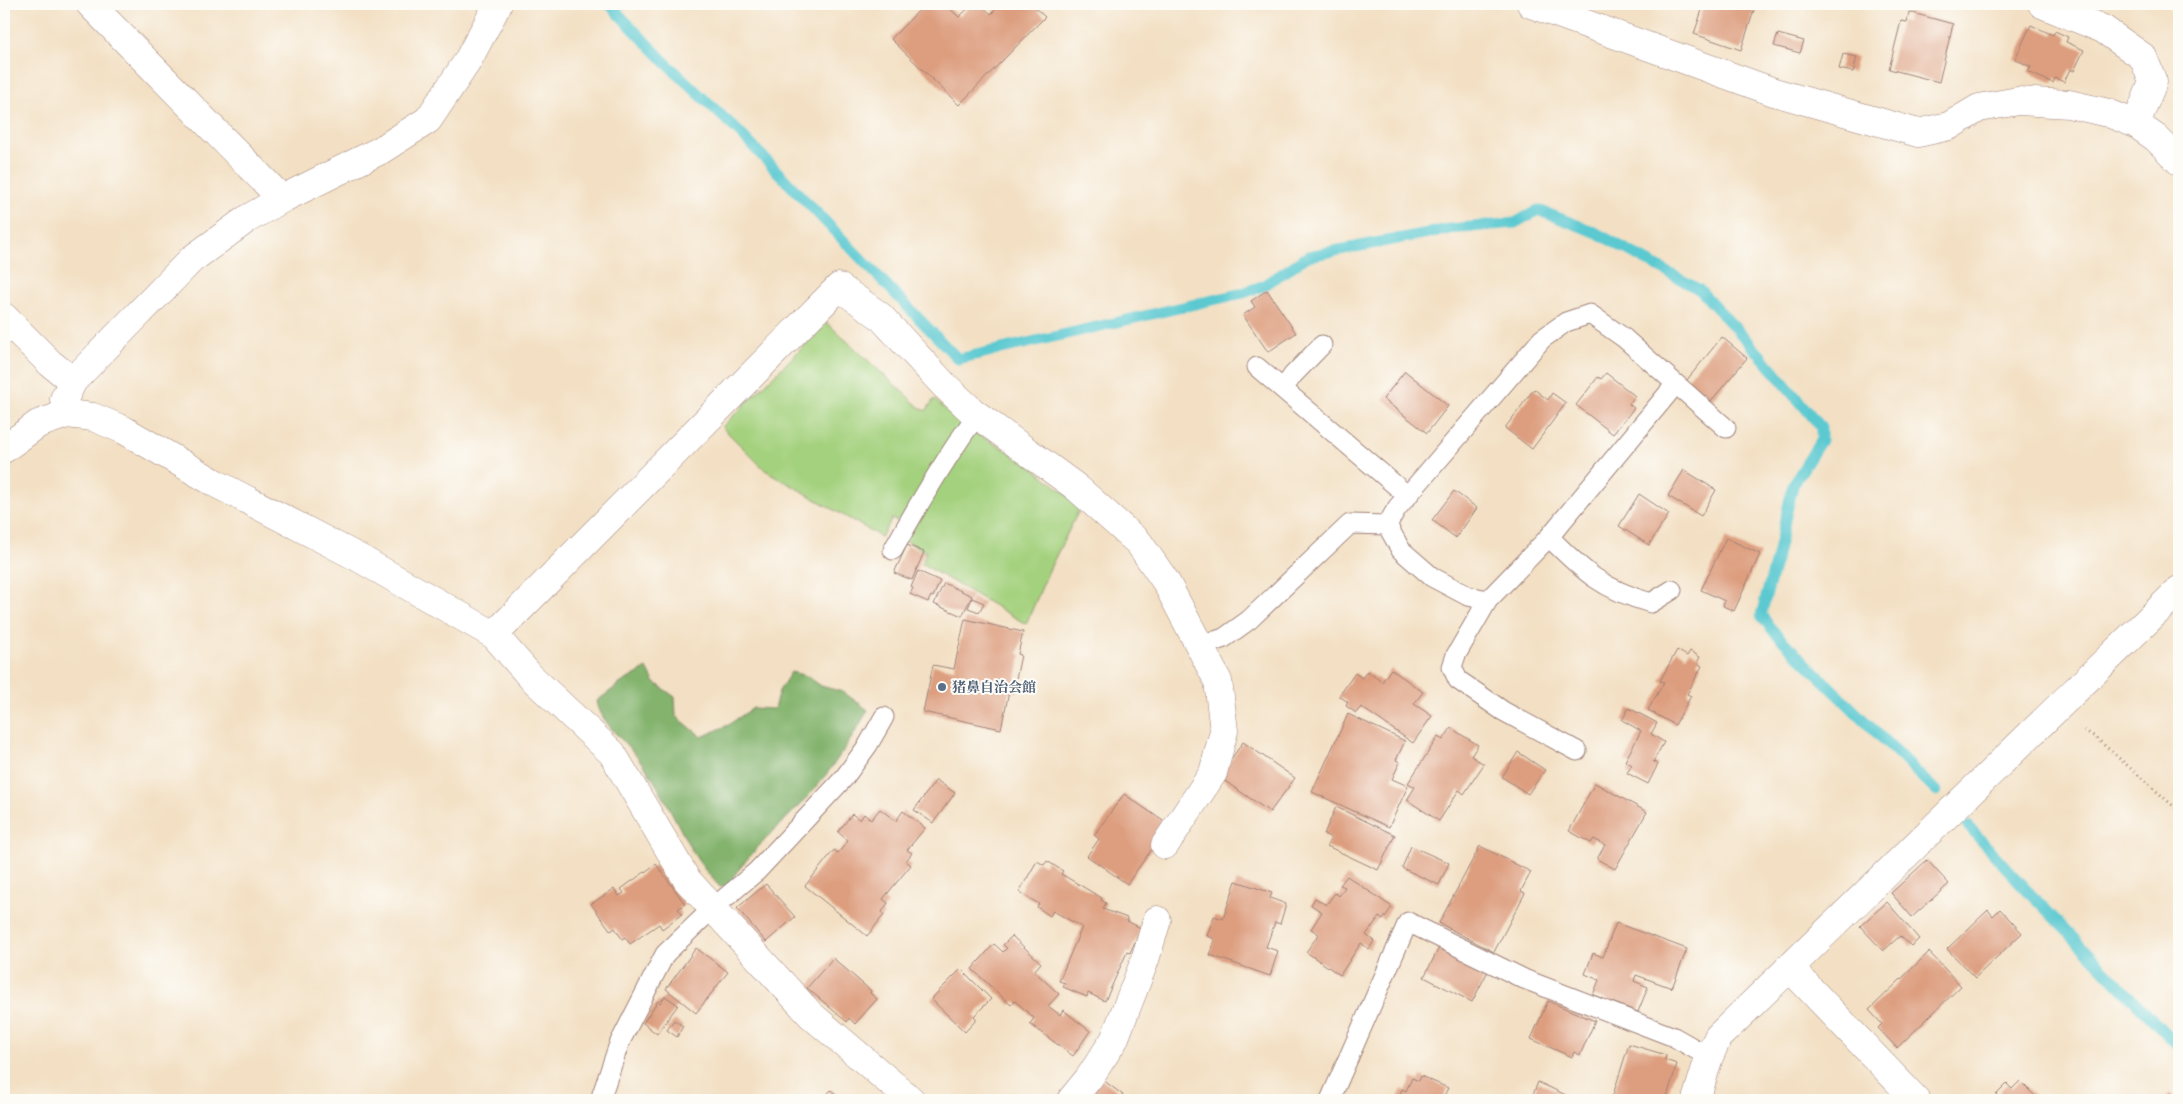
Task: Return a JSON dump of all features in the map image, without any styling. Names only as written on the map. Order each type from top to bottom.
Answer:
[{"type":"street","points":[[90,4],[282,199]]},
{"type":"street","points":[[66,414],[64,398],[73,381],[192,259],[247,220],[282,199],[381,150],[428,120],[467,62],[498,4]]},
{"type":"street","points":[[1531,4],[1774,92],[1918,133],[1950,126],[1979,108],[2018,101],[2070,104],[2108,113],[2136,124],[2156,138],[2179,161]]},
{"type":"street","points":[[2042,4],[2103,29],[2143,56],[2153,82],[2136,124]]},
{"type":"street","points":[[494,635],[839,287],[880,316],[943,384],[977,415],[1076,487],[1139,543],[1166,582],[1218,681],[1224,732],[1213,773],[1165,845]]},
{"type":"street","points":[[4,317],[50,363],[73,381]]},
{"type":"street","points":[[4,449],[38,424],[66,414],[93,417],[124,430],[215,483],[359,558],[494,635],[530,676],[612,753],[687,880],[811,1015],[911,1100]]},
{"type":"street","points":[[1696,1100],[1709,1057],[1718,1037],[1788,967],[2179,590]]},
{"type":"street","points":[[1071,1100],[1089,1078],[1114,1040],[1145,960],[1157,920]]},
{"type":"street","points":[[1788,967],[1916,1100]]},
{"type":"lane","points":[[1387,525],[1397,508],[1542,339],[1566,322],[1590,314],[1624,338],[1726,428]]},
{"type":"lane","points":[[1283,390],[1293,375],[1322,345]]},
{"type":"lane","points":[[1257,367],[1408,496]]},
{"type":"lane","points":[[1577,751],[1504,711],[1458,680],[1452,667],[1456,655],[1488,600],[1548,536],[1675,385]]},
{"type":"lane","points":[[893,550],[953,448],[977,415]]},
{"type":"lane","points":[[1201,646],[1224,638],[1249,620],[1350,524],[1387,525]]},
{"type":"lane","points":[[1387,525],[1401,550],[1432,577],[1468,596],[1488,600]]},
{"type":"lane","points":[[1548,536],[1580,568],[1623,595],[1651,603],[1672,590]]},
{"type":"lane","points":[[600,1100],[619,1044],[666,954],[713,908],[757,871],[844,778],[868,745],[884,717]]},
{"type":"lane","points":[[1330,1100],[1408,922],[1524,979],[1674,1037],[1709,1057]]},
{"type":"path","points":[[2054,711],[2095,738],[2179,811]]},
{"type":"green space","points":[[827,323],[919,407],[926,411],[934,399],[961,424],[901,523],[892,519],[881,537],[765,470],[722,427]]},
{"type":"green space","points":[[971,431],[1021,458],[1081,506],[1050,568],[1026,624],[922,564],[926,552],[905,540]]},
{"type":"green space","points":[[647,668],[654,682],[675,697],[676,716],[702,737],[728,725],[753,708],[774,709],[779,691],[791,672],[807,676],[821,686],[843,692],[868,710],[841,754],[818,784],[756,849],[728,885],[720,887],[700,863],[652,777],[607,722],[599,708],[597,701],[621,683]]},
{"type":"building","points":[[925,4],[945,4],[959,17],[973,4],[980,4],[991,14],[1001,4],[1031,4],[1045,17],[959,105],[891,39]]},
{"type":"building","points":[[1704,4],[1756,4],[1741,50],[1694,34]]},
{"type":"building","points":[[1909,12],[1953,24],[1939,82],[1889,69],[1901,21],[1907,22]]},
{"type":"building","points":[[2031,25],[2053,35],[2055,31],[2068,37],[2066,42],[2084,50],[2074,71],[2070,69],[2064,82],[2055,78],[2053,83],[2028,72],[2031,67],[2015,59]]},
{"type":"building","points":[[1778,34],[1804,41],[1800,53],[1774,46]]},
{"type":"building","points":[[1843,54],[1857,57],[1853,72],[1839,69]]},
{"type":"building","points":[[1267,290],[1296,333],[1268,352],[1243,315],[1255,307],[1251,301]]},
{"type":"building","points":[[1722,337],[1747,358],[1711,401],[1686,381]]},
{"type":"building","points":[[1405,371],[1448,406],[1427,433],[1383,399]]},
{"type":"building","points":[[1606,373],[1635,396],[1629,404],[1634,408],[1613,434],[1576,405],[1598,377],[1601,379]]},
{"type":"building","points":[[1534,389],[1548,400],[1552,393],[1566,403],[1532,449],[1505,428]]},
{"type":"building","points":[[1684,470],[1716,490],[1701,516],[1668,496]]},
{"type":"building","points":[[1454,491],[1477,508],[1456,538],[1432,520]]},
{"type":"building","points":[[1639,494],[1669,514],[1649,545],[1619,526]]},
{"type":"building","points":[[1726,538],[1760,554],[1734,611],[1723,606],[1725,601],[1701,590]]},
{"type":"building","points":[[907,545],[924,552],[912,580],[894,573]]},
{"type":"building","points":[[918,571],[940,581],[933,597],[931,596],[928,602],[910,594]]},
{"type":"building","points":[[944,583],[972,596],[962,616],[934,604]]},
{"type":"building","points":[[972,598],[984,603],[979,612],[968,608]]},
{"type":"building","points":[[965,619],[1023,632],[1018,654],[1021,655],[1013,693],[1009,692],[1001,729],[923,712],[933,665],[954,669]]},
{"type":"building","points":[[1677,650],[1687,656],[1690,651],[1700,657],[1697,663],[1702,666],[1687,694],[1691,696],[1675,725],[1648,710],[1664,682],[1660,681]]},
{"type":"building","points":[[1391,669],[1423,692],[1414,704],[1432,716],[1413,743],[1361,707],[1356,713],[1346,706],[1348,702],[1339,696],[1355,673],[1362,678],[1367,671],[1382,682]]},
{"type":"building","points":[[1629,708],[1657,723],[1651,734],[1664,742],[1653,762],[1658,764],[1648,784],[1627,773],[1632,765],[1625,761],[1641,731],[1622,720]]},
{"type":"building","points":[[1348,714],[1405,741],[1396,760],[1400,762],[1392,779],[1408,786],[1389,827],[1312,792]]},
{"type":"building","points":[[1451,728],[1478,745],[1471,756],[1484,764],[1464,794],[1459,790],[1439,821],[1407,800],[1415,787],[1408,783],[1438,737],[1443,740]]},
{"type":"building","points":[[1243,742],[1295,778],[1270,812],[1219,777]]},
{"type":"building","points":[[1518,752],[1545,770],[1528,794],[1502,777]]},
{"type":"building","points":[[936,780],[955,793],[933,823],[914,810]]},
{"type":"building","points":[[1595,783],[1647,812],[1615,869],[1597,859],[1605,845],[1594,839],[1591,843],[1569,831]]},
{"type":"building","points":[[1124,794],[1169,825],[1127,884],[1087,856],[1099,839],[1094,835]]},
{"type":"building","points":[[1336,807],[1395,835],[1378,870],[1327,846],[1331,838],[1324,834]]},
{"type":"building","points":[[880,809],[896,821],[903,811],[925,828],[907,850],[912,853],[906,861],[911,865],[883,899],[888,903],[882,912],[884,915],[867,936],[805,886],[834,850],[838,853],[848,841],[838,832],[852,814],[860,820],[864,814],[871,820]]},
{"type":"building","points":[[1411,846],[1449,863],[1439,885],[1402,868]]},
{"type":"building","points":[[1480,846],[1531,872],[1521,891],[1525,893],[1494,952],[1439,923]]},
{"type":"building","points":[[1927,860],[1949,884],[1912,917],[1891,893]]},
{"type":"building","points":[[1037,861],[1044,865],[1047,861],[1063,871],[1061,874],[1102,898],[1101,900],[1106,903],[1103,909],[1127,918],[1127,921],[1141,928],[1130,953],[1127,952],[1105,1001],[1088,993],[1087,997],[1063,987],[1065,983],[1059,981],[1082,927],[1053,911],[1050,916],[1037,907],[1039,904],[1019,892]]},
{"type":"building","points":[[656,864],[685,904],[678,909],[682,914],[662,929],[659,924],[630,944],[625,937],[622,939],[615,928],[611,931],[591,904],[614,889],[619,896],[624,893],[621,889]]},
{"type":"building","points":[[1347,876],[1392,907],[1383,920],[1379,917],[1366,935],[1374,941],[1369,949],[1361,943],[1340,975],[1306,952],[1319,934],[1311,929],[1322,912],[1311,905],[1315,898],[1326,905],[1335,893],[1339,896],[1345,887],[1340,885]]},
{"type":"building","points":[[1236,881],[1272,893],[1270,898],[1286,904],[1280,924],[1275,922],[1266,947],[1278,951],[1270,976],[1210,955],[1215,939],[1207,936],[1214,916],[1223,919]]},
{"type":"building","points":[[766,884],[795,917],[766,942],[737,908]]},
{"type":"building","points":[[1887,902],[1919,939],[1911,946],[1900,936],[1883,951],[1860,926]]},
{"type":"building","points":[[2000,909],[2022,933],[1975,978],[1947,949],[1988,910],[1993,916]]},
{"type":"building","points":[[1616,923],[1687,949],[1672,988],[1636,975],[1634,981],[1648,987],[1638,1012],[1593,995],[1599,980],[1585,974],[1593,953],[1603,957]]},
{"type":"building","points":[[1012,936],[1041,963],[1034,971],[1059,994],[1048,1006],[1060,1015],[1063,1010],[1090,1031],[1073,1056],[1030,1024],[1034,1018],[1015,1001],[1011,1005],[972,969],[994,944],[1003,952],[1007,948],[1003,945]]},
{"type":"building","points":[[1441,944],[1489,969],[1472,1002],[1424,977]]},
{"type":"building","points":[[696,948],[728,972],[696,1013],[666,989]]},
{"type":"building","points":[[1929,952],[1961,986],[1897,1048],[1878,1028],[1882,1024],[1869,1010]]},
{"type":"building","points":[[833,958],[871,991],[870,993],[877,999],[855,1024],[849,1018],[847,1022],[807,988]]},
{"type":"building","points":[[961,969],[991,999],[974,1016],[977,1019],[965,1032],[931,999]]},
{"type":"building","points":[[665,996],[678,1005],[657,1034],[643,1023],[658,1001],[660,1003]]},
{"type":"building","points":[[1548,1001],[1595,1021],[1580,1055],[1574,1052],[1572,1057],[1531,1039]]},
{"type":"building","points":[[674,1020],[683,1026],[677,1037],[667,1030]]},
{"type":"building","points":[[1629,1044],[1666,1055],[1665,1060],[1677,1064],[1666,1100],[1620,1100],[1612,1098]]},
{"type":"building","points":[[1421,1076],[1448,1088],[1442,1100],[1397,1100],[1402,1089],[1406,1091],[1412,1078],[1419,1081]]},
{"type":"building","points":[[1099,1077],[1123,1095],[1119,1100],[1082,1100]]},
{"type":"building","points":[[2020,1081],[2039,1100],[1991,1100],[2007,1084],[2012,1089]]},
{"type":"building","points":[[1538,1082],[1570,1097],[1569,1100],[1531,1100]]},
{"type":"building","points":[[831,1090],[843,1100],[822,1100]]},
{"type":"building","points":[[2171,1093],[2178,1100],[2164,1100]]},
{"type":"waterway","points":[[609,4],[664,61],[740,133],[958,359],[1243,293],[1265,285],[1308,256],[1449,229],[1515,223],[1538,210],[1595,232],[1700,290],[1763,358],[1821,427],[1821,440],[1793,485],[1761,615],[1775,633],[1936,791]]},
{"type":"waterway","points":[[1968,826],[2022,885],[2179,1047]]},
{"type":"place","name":"猪鼻自治会館","points":[[942,687]]}]
